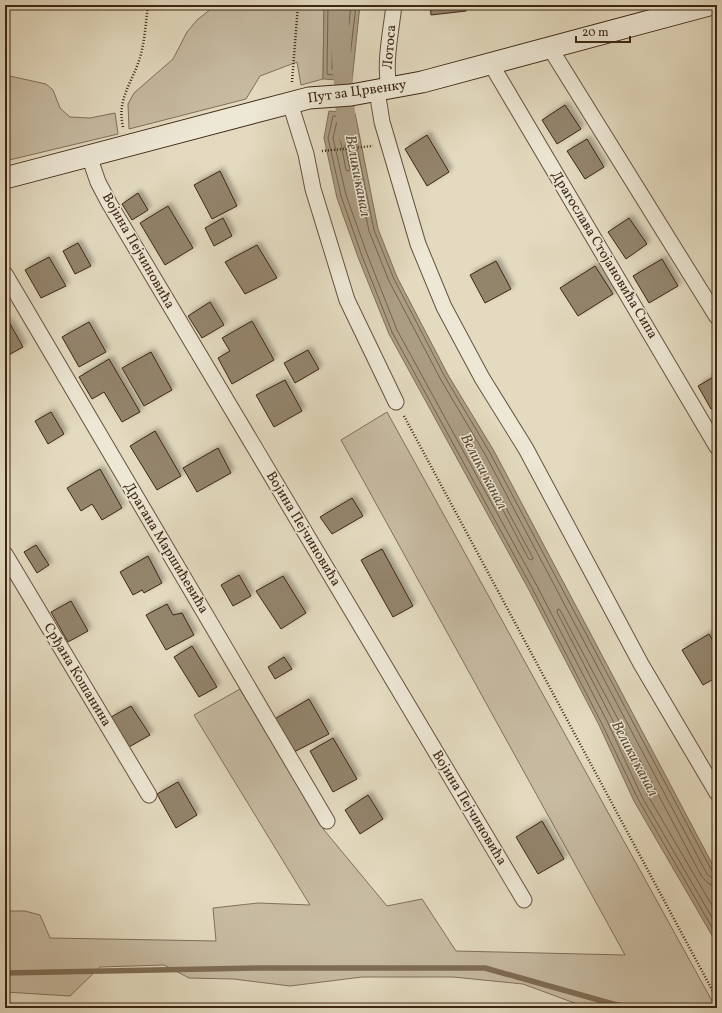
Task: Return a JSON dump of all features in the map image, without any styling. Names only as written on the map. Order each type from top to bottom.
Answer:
[{"type":"street","name":"Лотоса","points":[[394,5],[388,65],[383,90],[382,122],[416,237],[428,272],[482,378],[526,449],[641,664],[717,793]]},
{"type":"street","name":"Пут за Црвенку","points":[[5,178],[290,103],[318,97],[351,95],[383,90],[491,64],[709,5]]},
{"type":"street","points":[[550,48],[717,318]]},
{"type":"street","name":"Драгослава Стојановића Сипа","points":[[491,64],[717,447]]},
{"type":"street","points":[[290,103],[306,154],[313,189],[347,300],[396,402]]},
{"type":"street","name":"Војина Пејчиновића","points":[[89,156],[98,182],[113,210],[524,900]]},
{"type":"street","name":"Драгана Маршићевића","points":[[5,274],[327,821]]},
{"type":"street","name":"Срђана Кошанина","points":[[5,554],[149,795]]},
{"type":"path","points":[[128,145],[120,115],[122,98],[133,78],[140,54],[148,5]]},
{"type":"path","points":[[290,103],[298,5]]},
{"type":"path","points":[[322,152],[372,146]]},
{"type":"path","points":[[396,402],[717,999]]},
{"type":"shaded area","points":[[216,5],[324,5],[323,79],[301,85],[297,62],[260,76],[246,99],[129,129],[128,104],[134,93],[173,59],[187,32],[197,20]]},
{"type":"shaded area","points":[[5,75],[46,84],[53,90],[60,108],[70,117],[90,118],[115,113],[118,134],[5,161]]},
{"type":"shaded area","points":[[387,412],[716,1008],[588,1008],[523,984],[453,977],[362,977],[290,986],[233,979],[189,978],[164,965],[100,967],[70,996],[5,992],[5,911],[25,911],[40,915],[50,938],[216,941],[213,908],[258,903],[310,905],[194,715],[240,689],[324,830],[387,906],[422,899],[456,951],[625,955],[341,440]]},
{"type":"water","points":[[324,5],[360,5],[352,81],[323,79]]},
{"type":"water","points":[[329,111],[355,113],[378,229],[397,277],[448,375],[494,451],[717,873],[717,944],[634,801],[599,725],[529,590],[389,334],[358,257],[337,198],[324,138]]},
{"type":"building","points":[[430,5],[466,5],[466,11],[431,15]]},
{"type":"building","points":[[565,105],[581,129],[557,144],[542,120]]},
{"type":"building","points":[[427,135],[449,172],[427,186],[405,149]]},
{"type":"building","points":[[587,139],[604,167],[585,179],[567,151]]},
{"type":"building","points":[[220,171],[237,206],[212,219],[194,185]]},
{"type":"building","points":[[138,193],[148,210],[132,220],[122,204]]},
{"type":"building","points":[[168,206],[193,248],[165,265],[140,223]]},
{"type":"building","points":[[223,218],[232,236],[214,246],[205,228]]},
{"type":"building","points":[[629,218],[647,244],[626,259],[608,232]]},
{"type":"building","points":[[78,243],[91,266],[75,274],[63,251]]},
{"type":"building","points":[[257,245],[277,278],[245,294],[225,262]]},
{"type":"building","points":[[49,257],[66,286],[41,298],[25,270]]},
{"type":"building","points":[[662,259],[678,286],[649,303],[633,276]]},
{"type":"building","points":[[496,261],[511,289],[485,303],[470,275]]},
{"type":"building","points":[[595,266],[613,294],[578,316],[560,288]]},
{"type":"building","points":[[210,302],[224,325],[202,338],[188,316]]},
{"type":"building","points":[[252,321],[274,360],[232,384],[218,358],[230,351],[222,338]]},
{"type":"building","points":[[9,322],[23,347],[5,357],[5,324]]},
{"type":"building","points":[[89,322],[106,352],[79,367],[62,337]]},
{"type":"building","points":[[308,350],[319,369],[295,383],[284,363]]},
{"type":"building","points":[[151,352],[172,390],[144,406],[122,368]]},
{"type":"building","points":[[109,359],[140,412],[122,422],[104,392],[92,399],[79,377]]},
{"type":"building","points":[[717,375],[717,405],[711,409],[698,386]]},
{"type":"building","points":[[285,380],[302,411],[274,427],[256,395]]},
{"type":"building","points":[[51,412],[64,434],[48,444],[35,421]]},
{"type":"building","points":[[155,431],[181,476],[157,490],[130,446]]},
{"type":"building","points":[[218,448],[231,473],[197,492],[183,468]]},
{"type":"building","points":[[100,469],[122,508],[102,520],[92,504],[81,511],[67,488]]},
{"type":"building","points":[[352,498],[363,516],[332,534],[320,517]]},
{"type":"building","points":[[36,545],[49,565],[37,573],[24,552]]},
{"type":"building","points":[[382,549],[413,606],[393,617],[361,560]]},
{"type":"building","points":[[148,556],[162,583],[144,593],[142,590],[133,595],[120,572]]},
{"type":"building","points":[[239,575],[251,596],[233,606],[221,585]]},
{"type":"building","points":[[283,576],[306,613],[281,629],[256,591]]},
{"type":"building","points":[[71,601],[88,631],[68,642],[51,612]]},
{"type":"building","points":[[167,604],[173,615],[182,613],[194,635],[166,650],[146,615]]},
{"type":"building","points":[[709,634],[717,648],[717,677],[703,685],[682,650]]},
{"type":"building","points":[[192,646],[217,687],[199,697],[174,657]]},
{"type":"building","points":[[284,657],[292,669],[275,679],[268,667]]},
{"type":"building","points":[[309,699],[329,734],[292,753],[273,720]]},
{"type":"building","points":[[131,706],[150,735],[129,747],[111,717]]},
{"type":"building","points":[[333,738],[357,779],[333,792],[310,751]]},
{"type":"building","points":[[178,782],[197,815],[176,828],[157,794]]},
{"type":"building","points":[[368,795],[383,819],[360,834],[345,810]]},
{"type":"building","points":[[542,821],[564,859],[538,874],[516,837]]},
{"type":"waterway","name":"Велики канал","points":[[340,5],[339,19],[346,121],[349,137]]},
{"type":"waterway","points":[[5,973],[256,968],[485,968],[632,1008]]}]
